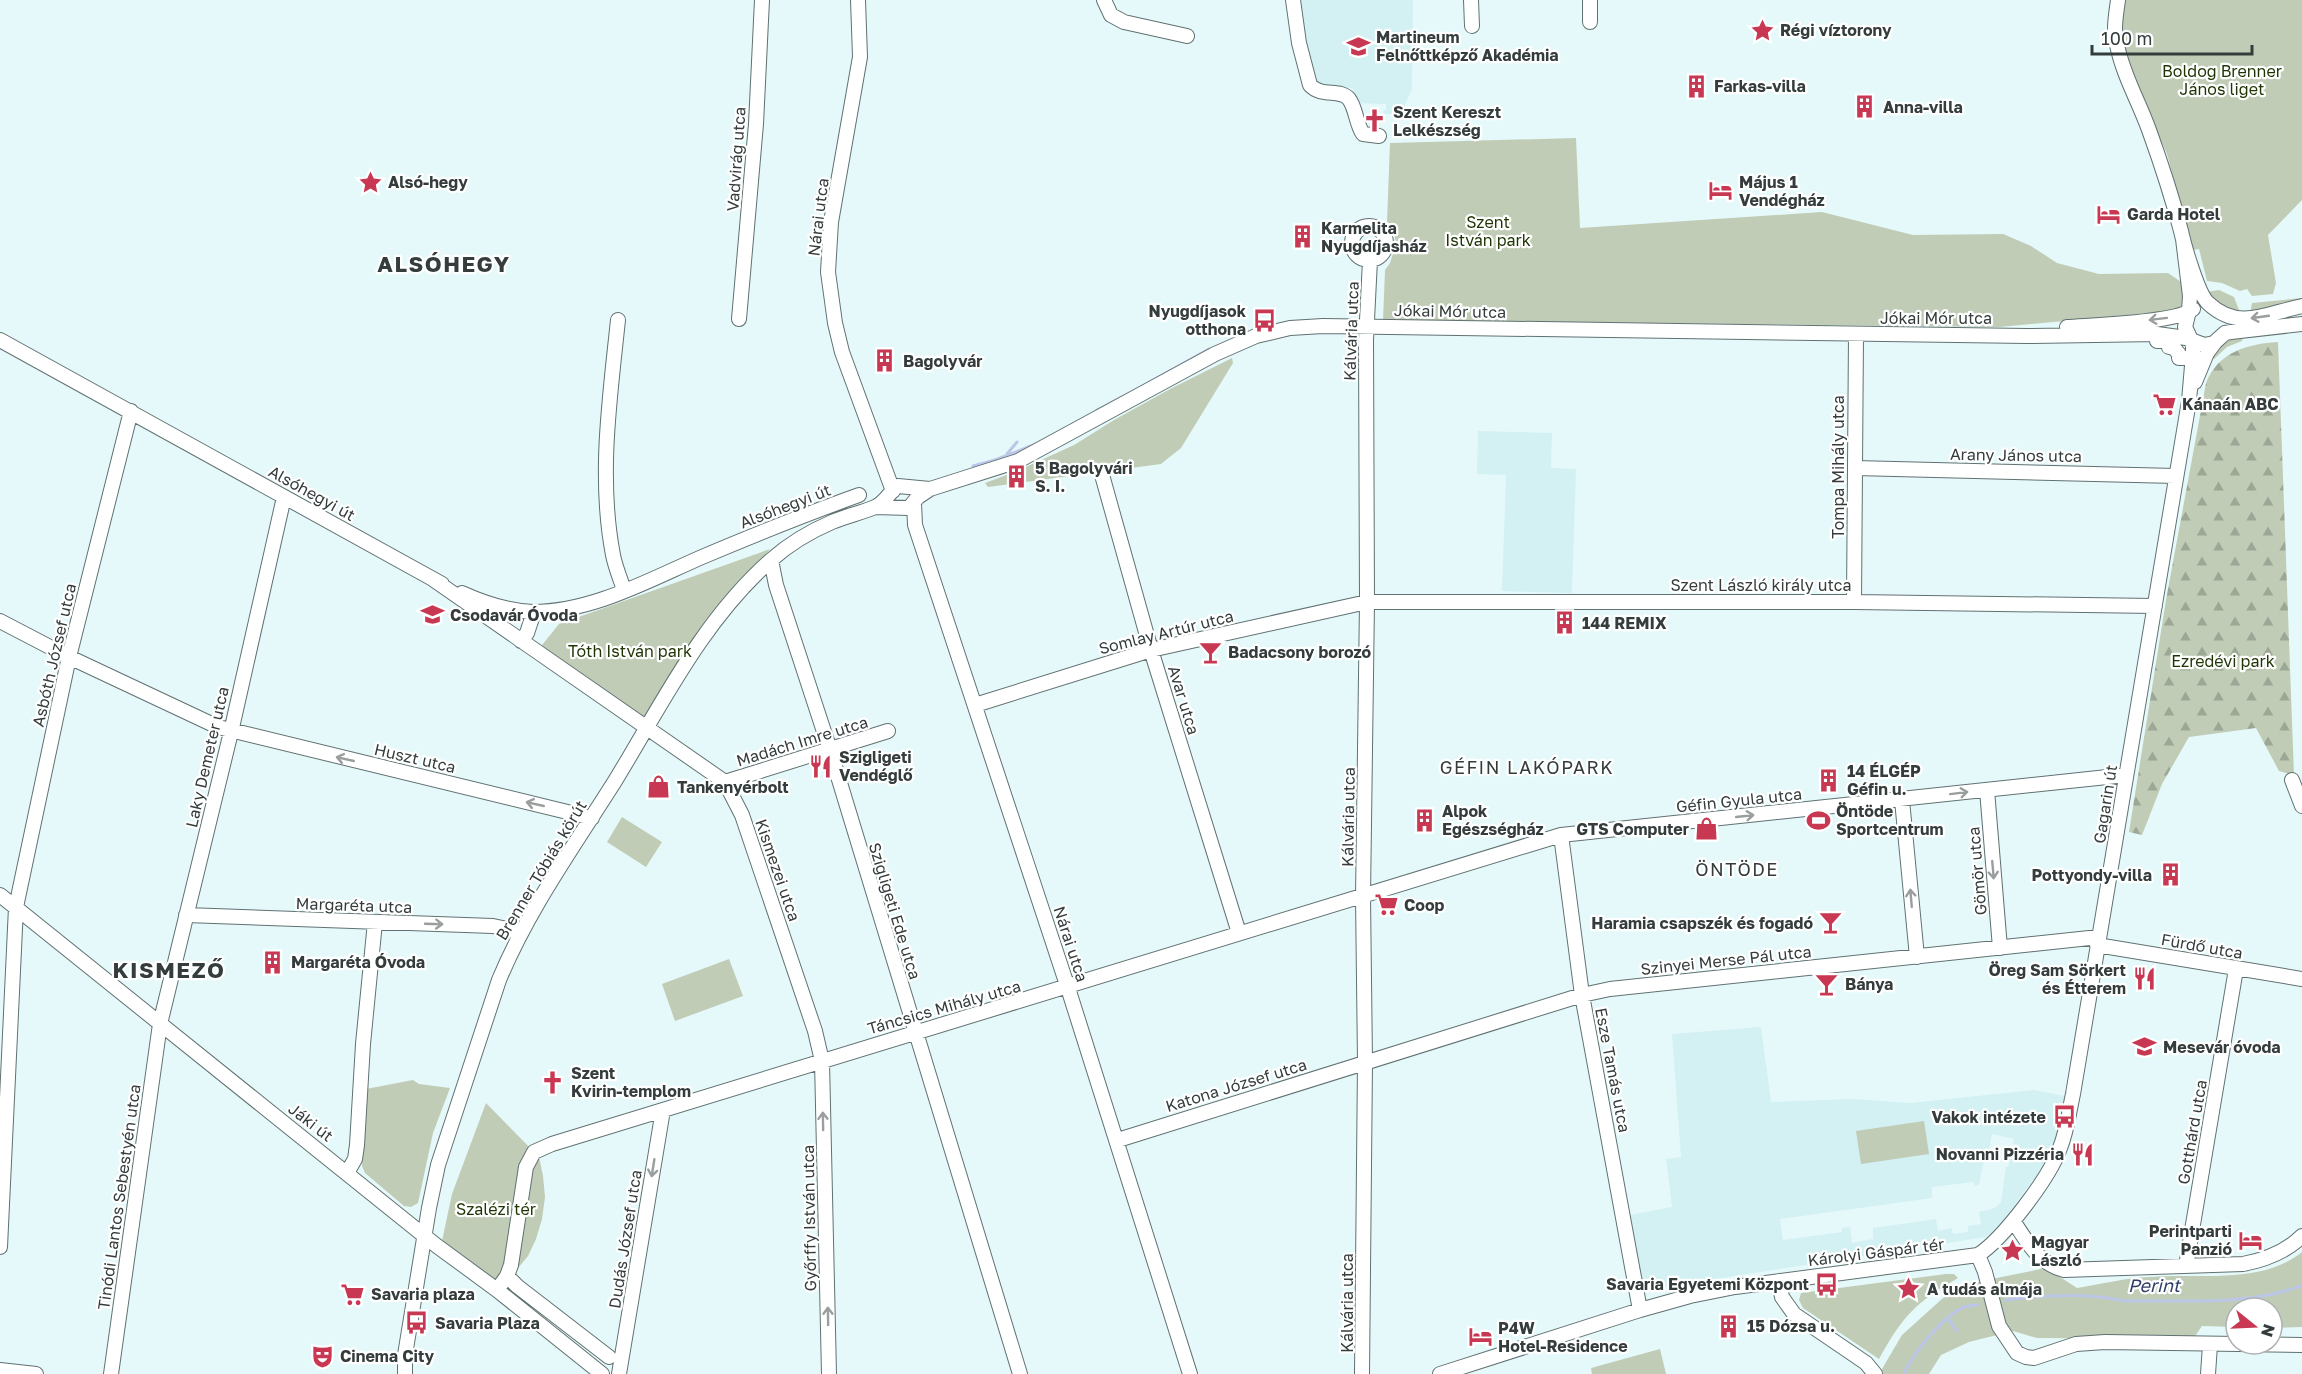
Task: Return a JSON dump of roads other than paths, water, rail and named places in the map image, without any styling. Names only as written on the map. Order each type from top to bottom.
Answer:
[{"type":"street","name":"Vadvirág utca","points":[[739,319],[756,124],[762,0]]},
{"type":"street","name":"Nárai utca","points":[[858,0],[860,57],[831,222],[828,257],[830,293],[842,352],[872,433],[899,488]]},
{"type":"street","points":[[1104,0],[1111,15],[1124,22],[1186,36]]},
{"type":"street","points":[[1293,0],[1299,43],[1310,85],[1314,90],[1323,93],[1342,94],[1348,97],[1363,134],[1379,136]]},
{"type":"street","points":[[1471,0],[1472,26]]},
{"type":"street","points":[[1590,0],[1590,22]]},
{"type":"street","points":[[2118,0],[2114,25],[2121,62],[2149,131],[2202,294],[2225,323],[2219,339]]},
{"type":"street","name":"Gagarin út","points":[[1978,1255],[2013,1221],[2054,1163],[2065,1135],[2189,401],[2193,354],[2191,339],[2185,327],[2189,292],[2183,239]]},
{"type":"street","name":"Kálvária utca","points":[[1362,1374],[1365,1062],[1363,897],[1367,602],[1366,327],[1370,260]]},
{"type":"street","points":[[2188,313],[2199,306],[2216,309],[2242,319],[2267,316],[2302,306]]},
{"type":"street","name":"Jókai Mór utca","points":[[2006,334],[2156,319],[2188,313]]},
{"type":"street","points":[[618,320],[606,475],[613,556],[624,590]]},
{"type":"street","points":[[2191,339],[2204,345],[2231,332],[2302,324]]},
{"type":"street","name":"Jókai Mór utca","points":[[899,488],[930,489],[1018,461],[1196,363],[1256,336],[1290,328],[1323,326],[1856,334],[2157,334],[2191,339]]},
{"type":"street","name":"Tompa Mihály utca","points":[[1854,602],[1856,334]]},
{"type":"street","points":[[2092,335],[2131,340],[2169,340],[2169,347],[2174,348],[2179,354],[2178,358],[2187,358]]},
{"type":"street","name":"Gagarin út","points":[[2189,401],[2205,357],[2219,339]]},
{"type":"street","name":"Alsóhegyi út","points":[[0,340],[434,580],[465,595],[494,605],[534,612],[573,608],[624,590],[790,520],[859,495]]},
{"type":"street","name":"Asbóth József utca","points":[[0,1247],[16,907],[69,657],[131,411]]},
{"type":"street","name":"Arany János utca","points":[[1855,468],[2176,476]]},
{"type":"street","name":"Avar utca","points":[[1102,475],[1151,650],[1239,933]]},
{"type":"street","points":[[900,509],[892,502],[899,488],[914,491],[914,502]]},
{"type":"street","name":"Brenner Tóbiás körút","points":[[405,1374],[405,1355],[424,1235],[438,1166],[492,999],[519,934],[705,634],[724,610],[771,560],[790,545],[833,521],[875,507],[899,488]]},
{"type":"street","name":"Jókai Mór utca","points":[[900,509],[909,508],[930,489]]},
{"type":"street","name":"Laky Demeter utca","points":[[160,1024],[231,732],[284,497]]},
{"type":"street","name":"Nárai utca","points":[[914,502],[915,525],[1118,1140],[1190,1374]]},
{"type":"street","name":"Brenner Tóbiás körút","points":[[875,507],[900,509]]},
{"type":"street","name":"Nárai utca","points":[[900,509],[915,525]]},
{"type":"street","name":"Szigligeti Ede utca","points":[[771,560],[776,585],[830,750],[1020,1374]]},
{"type":"street","name":"Kismezei utca","points":[[434,580],[725,782],[742,815],[815,1030],[822,1061]]},
{"type":"street","name":"Szent László király utca","points":[[1367,602],[1854,602],[2155,606]]},
{"type":"street","name":"Somlay Artúr utca","points":[[975,705],[1151,650],[1367,602]]},
{"type":"street","points":[[521,641],[527,633],[534,612]]},
{"type":"street","name":"Huszt utca","points":[[0,621],[69,657],[231,732],[592,818]]},
{"type":"street","name":"Madách Imre utca","points":[[725,782],[888,731]]},
{"type":"street","name":"Géfin Gyula utca","points":[[1363,897],[1561,835],[2126,775]]},
{"type":"street","points":[[2292,780],[2302,806]]},
{"type":"street","name":"Gömör utca","points":[[1987,790],[2000,948]]},
{"type":"street","points":[[1902,800],[1917,957]]},
{"type":"street","name":"Esze Tamás utca","points":[[1561,835],[1582,994],[1640,1310]]},
{"type":"street","name":"Jáki út","points":[[0,895],[424,1235],[602,1374]]},
{"type":"street","name":"Táncsics Mihály utca","points":[[507,1276],[511,1265],[526,1167],[534,1152],[552,1144],[1363,897]]},
{"type":"street","name":"Margaréta utca","points":[[186,915],[493,926],[519,934]]},
{"type":"street","points":[[347,1173],[355,1159],[357,1145],[363,1044],[375,922]]},
{"type":"street","name":"Szinyei Merse Pál utca","points":[[1365,1062],[1582,994],[1610,988],[2000,948],[2098,941]]},
{"type":"street","name":"Fürdő utca","points":[[2098,941],[2236,969],[2302,979]]},
{"type":"street","name":"Gotthárd utca","points":[[2186,1266],[2236,969]]},
{"type":"street","name":"Tinódi Lantos Sebestyén utca","points":[[111,1374],[160,1024]]},
{"type":"street","name":"Győrffy István utca","points":[[822,1061],[829,1374]]},
{"type":"street","name":"Katona József utca","points":[[1118,1140],[1365,1062]]},
{"type":"street","name":"Dudás József utca","points":[[619,1374],[663,1110]]},
{"type":"street","points":[[2013,1221],[2041,1260],[2064,1270],[2242,1264],[2258,1261],[2286,1249],[2302,1236]]},
{"type":"street","points":[[1978,1255],[1999,1326],[2014,1350],[2029,1358],[2076,1344],[2093,1342],[2302,1345]]},
{"type":"street","name":"Károlyi Gáspár tér","points":[[1440,1374],[1640,1310],[1706,1293],[1978,1255]]},
{"type":"street","points":[[497,1290],[507,1276],[609,1357]]},
{"type":"street","points":[[1779,1281],[1783,1300],[1794,1314],[1866,1363],[1875,1374]]},
{"type":"street","points":[[2208,1374],[2210,1345]]},
{"type":"street","name":"Brenner Tóbiás körút","points":[[398,1374],[405,1355]]},
{"type":"street","points":[[0,1370],[36,1374]]},
{"type":"waterway","points":[[1150,382],[1209,349]]},
{"type":"waterway","points":[[1097,410],[1126,395]]},
{"type":"waterway","points":[[1007,454],[1017,442]]},
{"type":"waterway","points":[[973,466],[1036,444]]},
{"type":"waterway","name":"Perint","points":[[2006,1300],[2065,1296],[2110,1298],[2124,1301],[2215,1301],[2283,1292],[2302,1285]]},
{"type":"waterway","name":"Perint","points":[[1904,1374],[1921,1346],[1947,1318],[1964,1307],[1978,1305]]},
{"type":"waterway","points":[[1948,1319],[1957,1331]]},
{"type":"place","name":"Régi víztorony","points":[[1762,30]]},
{"type":"place","name":"Martineum Felnőttképző Akadémia","points":[[1358,46]]},
{"type":"place","name":"Farkas-villa","points":[[1696,86]]},
{"type":"place","name":"Anna-villa","points":[[1865,107]]},
{"type":"place","name":"Szent Kereszt Lelkészség","points":[[1375,121]]},
{"type":"place","name":"Alsó-hegy","points":[[370,182]]},
{"type":"place","name":"Május 1 Vendégház","points":[[1721,191]]},
{"type":"place","name":"Garda Hotel","points":[[2109,214]]},
{"type":"place","name":"Karmelita Nyugdíjasház","points":[[1303,237]]},
{"type":"place","name":"Nyugdíjasok otthona","points":[[1264,320]]},
{"type":"place","name":"Bagolyvár","points":[[885,361]]},
{"type":"place","name":"Kánaán ABC","points":[[2164,404]]},
{"type":"place","name":"5 Bagolyvári S. I.","points":[[1017,477]]},
{"type":"place","name":"Csodavár Óvoda","points":[[432,615]]},
{"type":"place","name":"144 REMIX","points":[[1564,623]]},
{"type":"place","name":"Badacsony borozó","points":[[1210,652]]},
{"type":"place","name":"Szigligeti Vendéglő","points":[[821,766]]},
{"type":"place","name":"14 ÉLGÉP Géfin u.","points":[[1829,780]]},
{"type":"place","name":"Tankenyérbolt","points":[[659,787]]},
{"type":"place","name":"Alpok Egészségház","points":[[1424,820]]},
{"type":"place","name":"Öntöde Sportcentrum","points":[[1818,820]]},
{"type":"place","name":"GTS Computer","points":[[1707,829]]},
{"type":"place","name":"Pottyondy-villa","points":[[2170,875]]},
{"type":"place","name":"Coop","points":[[1386,905]]},
{"type":"place","name":"Haramia csapszék és fogadó","points":[[1831,923]]},
{"type":"place","name":"Margaréta Óvoda","points":[[273,962]]},
{"type":"place","name":"Öreg Sam Sörkert és Étterem","points":[[2144,979]]},
{"type":"place","name":"Bánya","points":[[1827,984]]},
{"type":"place","name":"Mesevár óvoda","points":[[2145,1047]]},
{"type":"place","name":"Szent Kvirin-templom","points":[[553,1082]]},
{"type":"place","name":"Vakok intézete","points":[[2064,1117]]},
{"type":"place","name":"Novanni Pizzéria","points":[[2082,1154]]},
{"type":"place","name":"Perintparti Panzió","points":[[2250,1240]]},
{"type":"place","name":"Magyar László","points":[[2013,1251]]},
{"type":"place","name":"Savaria Egyetemi Központ","points":[[1827,1284]]},
{"type":"place","name":"A tudás almája","points":[[1909,1289]]},
{"type":"place","name":"Savaria plaza","points":[[353,1294]]},
{"type":"place","name":"Savaria Plaza","points":[[417,1323]]},
{"type":"place","name":"15 Dózsa u.","points":[[1729,1326]]},
{"type":"place","name":"P4W Hotel-Residence","points":[[1480,1337]]},
{"type":"place","name":"Cinema City","points":[[322,1356]]},
{"type":"district","name":"ALSÓHEGY","points":[[444,264]]},
{"type":"district","name":"GÉFIN LAKÓPARK","points":[[1527,768]]},
{"type":"district","name":"ÖNTÖDE","points":[[1737,870]]},
{"type":"district","name":"KISMEZŐ","points":[[169,970]]},
{"type":"park label","name":"Boldog Brenner János liget","points":[[2222,80]]},
{"type":"park label","name":"Szent István park","points":[[1488,231]]},
{"type":"park label","name":"Tóth István park","points":[[630,651]]},
{"type":"park label","name":"Ezredévi park","points":[[2223,661]]},
{"type":"park label","name":"Szalézi tér","points":[[496,1209]]}]
